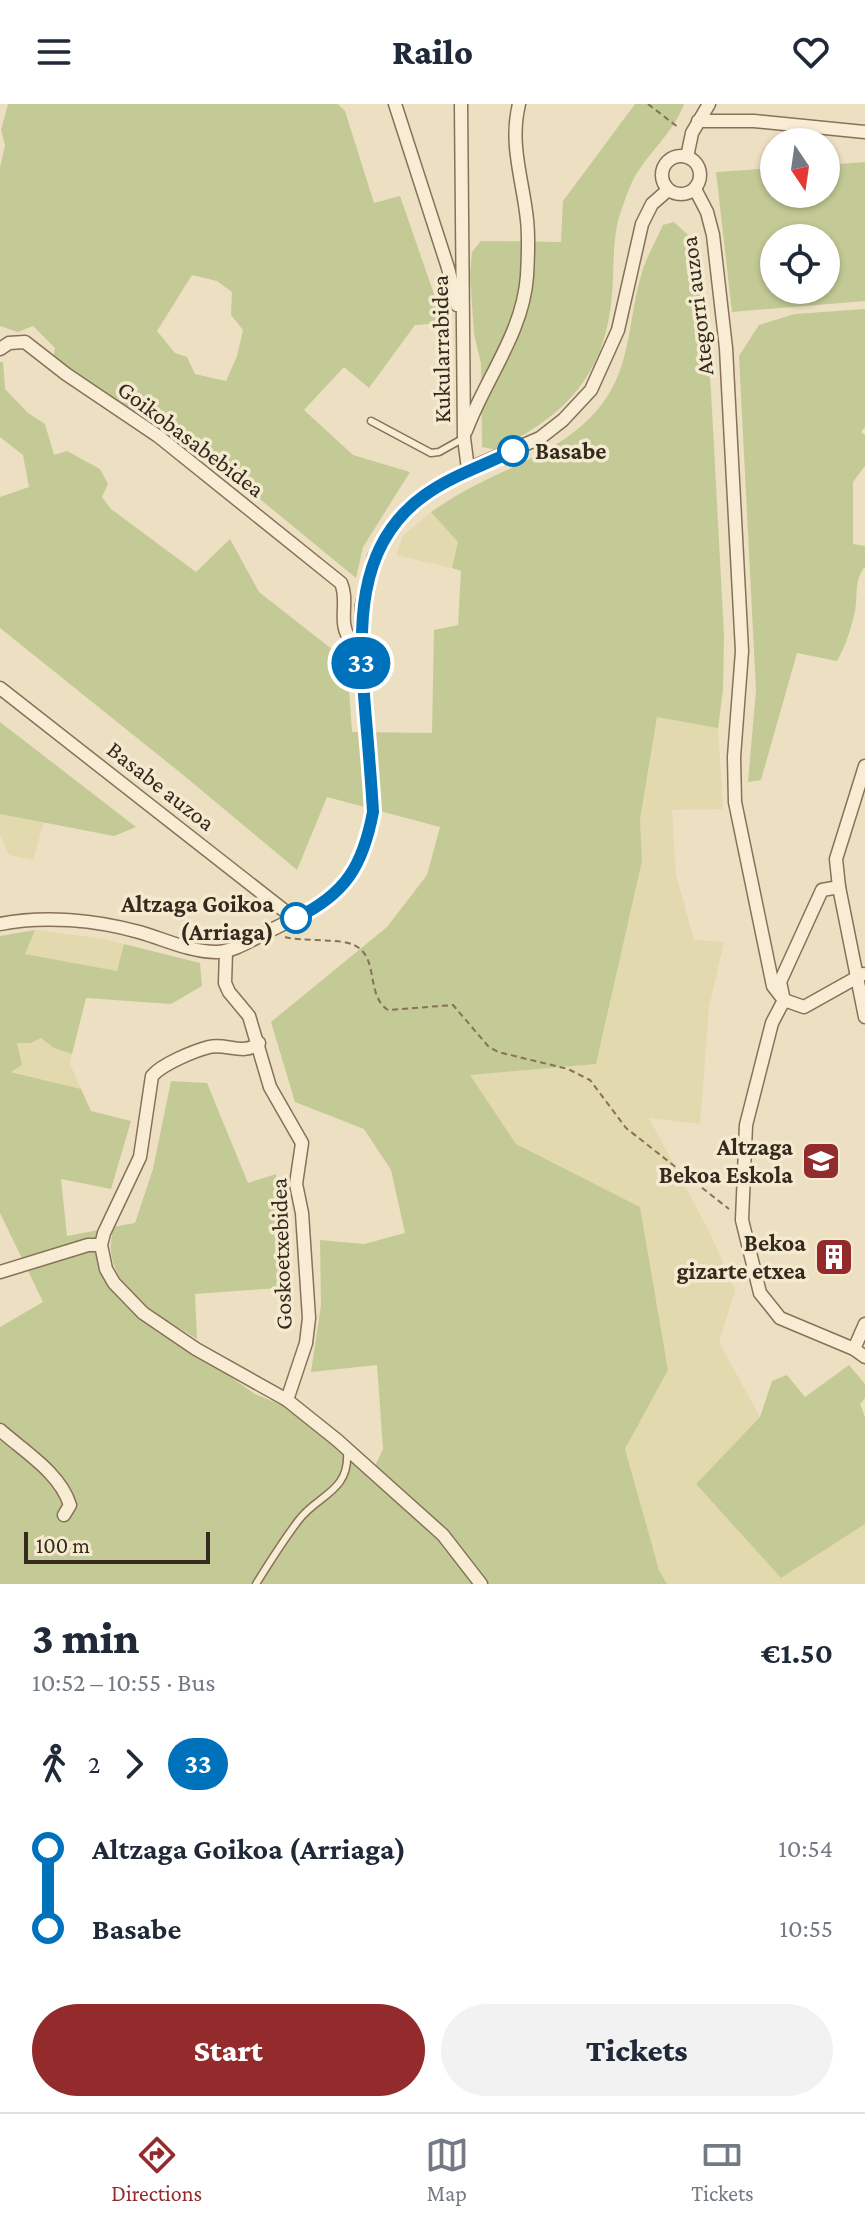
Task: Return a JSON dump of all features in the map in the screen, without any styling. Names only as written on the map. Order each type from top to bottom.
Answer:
[{"type":"street","points":[[395,104],[448,268],[462,328]]},
{"type":"street","name":"Kukularrabidea","points":[[461,104],[464,438]]},
{"type":"street","name":"Kukularrabidea","points":[[464,438],[523,305],[527,274],[527,220],[514,147],[514,124],[519,104]]},
{"type":"street","points":[[687,157],[693,132],[709,104]]},
{"type":"street","points":[[693,132],[712,121],[754,121],[865,132]]},
{"type":"street","points":[[674,157],[687,157],[699,171],[695,189],[678,195],[668,190],[661,178],[664,165],[674,157]]},
{"type":"street","name":"Ategorri auzoa","points":[[695,189],[707,212],[713,235],[725,334],[731,421],[742,651],[734,757],[735,802],[773,986],[784,1000]]},
{"type":"street","points":[[0,924],[52,919],[87,923],[138,932],[200,949],[226,951],[317,908],[335,894],[356,869],[368,838],[373,812],[360,641],[362,605],[374,557],[399,518],[424,496],[468,469],[540,438],[563,420],[591,390],[618,330],[642,224],[652,204],[668,190]]},
{"type":"street","name":"Goikobasabebidea","points":[[0,349],[9,343],[25,342],[66,374],[158,436],[341,583],[345,592],[344,630],[349,638],[360,641]]},
{"type":"street","points":[[464,438],[468,469]]},
{"type":"street","name":"Basabe auzoa","points":[[0,688],[295,919]]},
{"type":"street","points":[[865,766],[836,859],[839,887],[862,975],[865,1017]]},
{"type":"street","points":[[839,887],[822,890],[780,982],[784,1000],[772,1023],[746,1125],[742,1220],[760,1293],[780,1318],[860,1353],[865,1324]]},
{"type":"street","name":"Goskoetxebidea","points":[[226,951],[225,983],[249,1016],[270,1087],[302,1143],[296,1184],[302,1213],[309,1318],[306,1343],[287,1400]]},
{"type":"street","points":[[784,1000],[804,1007],[862,975]]},
{"type":"street","points":[[259,1043],[243,1050],[210,1047],[158,1068],[152,1076],[140,1157],[101,1245],[106,1269],[126,1298],[143,1313],[196,1349],[287,1400],[347,1449],[443,1535],[481,1584]]},
{"type":"street","points":[[0,1272],[88,1245],[101,1245]]},
{"type":"street","points":[[0,1430],[66,1490],[70,1505],[64,1515]]},
{"type":"lane","points":[[371,421],[431,453],[439,452],[464,438]]},
{"type":"lane","points":[[256,1584],[300,1518],[332,1492],[342,1479],[348,1465],[347,1449]]},
{"type":"path","points":[[648,104],[677,127],[693,132]]},
{"type":"path","points":[[277,927],[286,939],[353,944],[365,954],[376,999],[388,1010],[453,1005],[488,1046],[498,1052],[568,1069],[590,1080],[626,1128],[724,1206]]},
{"type":"shaded area","points":[[431,512],[458,542],[452,568],[396,555],[403,536]]},
{"type":"shaded area","points":[[657,716],[718,728],[723,809],[672,810],[676,875],[694,940],[724,942],[709,1007],[700,1124],[649,1118],[711,1235],[735,1290],[719,1342],[760,1417],[696,1484],[781,1578],[865,1524],[865,1584],[667,1584],[659,1570],[625,1449],[668,1370],[640,1207],[516,1144],[470,1075],[596,1064],[642,861],[640,819]]},
{"type":"shaded area","points":[[0,814],[44,821],[33,860],[9,855],[0,834]]},
{"type":"shaded area","points":[[35,930],[124,944],[118,971],[24,954]]},
{"type":"shaded area","points":[[41,1038],[54,1048],[72,1054],[70,1064],[81,1089],[10,1071],[17,1043]]},
{"type":"green space","points":[[8,104],[338,104],[345,111],[374,203],[400,196],[444,323],[415,325],[369,388],[344,367],[304,410],[353,455],[410,472],[363,547],[356,578],[200,450],[185,449],[53,358],[55,348],[33,326],[18,332],[0,326],[0,167],[5,145],[1,130]],"holes":[[[192,275],[217,281],[232,292],[231,315],[243,330],[237,356],[226,381],[195,374],[187,357],[175,353],[157,331]]]},
{"type":"green space","points":[[635,104],[684,104],[674,125],[633,180],[620,214],[615,236],[611,305],[598,356],[574,394],[558,410],[496,450],[482,447],[481,364],[474,334],[470,274],[472,252],[481,241],[561,242],[563,201]]},
{"type":"green space","points":[[865,162],[865,301],[840,303],[840,224],[760,224],[760,304],[829,304],[732,312],[716,172],[760,169],[760,208],[840,208],[840,164]]},
{"type":"green space","points":[[674,222],[688,235],[704,316],[711,391],[724,635],[723,690],[718,728],[657,717],[640,819],[642,861],[596,1064],[470,1075],[516,1144],[640,1207],[668,1370],[625,1449],[659,1570],[667,1584],[487,1584],[450,1535],[375,1466],[383,1449],[377,1365],[311,1372],[321,1305],[320,1240],[364,1244],[405,1233],[391,1170],[364,1129],[295,1102],[271,1022],[387,927],[427,875],[440,827],[327,797],[297,870],[0,628],[0,497],[29,487],[23,455],[0,437],[0,362],[3,362],[5,389],[28,413],[45,424],[54,455],[67,451],[100,469],[108,484],[102,497],[111,509],[196,572],[230,539],[259,592],[347,661],[352,732],[432,733],[434,630],[458,625],[461,571],[452,568],[458,542],[431,512],[468,489],[553,446],[590,418],[605,400],[622,365],[648,257],[663,225]]},
{"type":"green space","points":[[865,309],[865,427],[861,432],[865,435],[865,466],[853,482],[853,544],[865,546],[865,567],[858,582],[853,618],[837,661],[797,653],[761,780],[748,782],[756,690],[739,356],[759,325],[795,314]]},
{"type":"green space","points":[[0,722],[136,827],[114,836],[0,814]]},
{"type":"green space","points":[[35,930],[25,954],[117,971],[124,944],[200,963],[202,986],[171,1004],[86,998],[72,1054],[54,1048],[41,1038],[31,1043],[17,1043],[22,1065],[11,1072],[81,1089],[91,1111],[131,1121],[111,1189],[61,1179],[67,1236],[99,1230],[94,1252],[120,1300],[255,1394],[291,1409],[446,1545],[473,1584],[0,1584],[0,1327],[43,1302],[0,1213],[0,936]]},
{"type":"green space","points":[[171,1081],[207,1083],[248,1183],[276,1174],[292,1287],[195,1294],[197,1339],[157,1314],[132,1293],[115,1268],[111,1252],[113,1227],[135,1223],[153,1169]]},
{"type":"green space","points":[[849,1365],[865,1384],[865,1398],[860,1404],[865,1417],[865,1524],[781,1578],[696,1484],[760,1417],[772,1381],[787,1375],[805,1397]]},
{"type":"bus line","name":"33","points":[[296,918],[317,908],[335,894],[356,869],[368,838],[373,812],[360,641],[362,605],[374,557],[399,518],[424,496],[468,469],[513,451]]},
{"type":"place","name":"Basabe","points":[[513,451]]},
{"type":"place","name":"Altzaga Goikoa (Arriaga)","points":[[296,918]]},
{"type":"place","name":"Altzaga Bekoa Eskola","points":[[821,1161]]},
{"type":"place","name":"Bekoa gizarte etxea","points":[[834,1257]]}]
